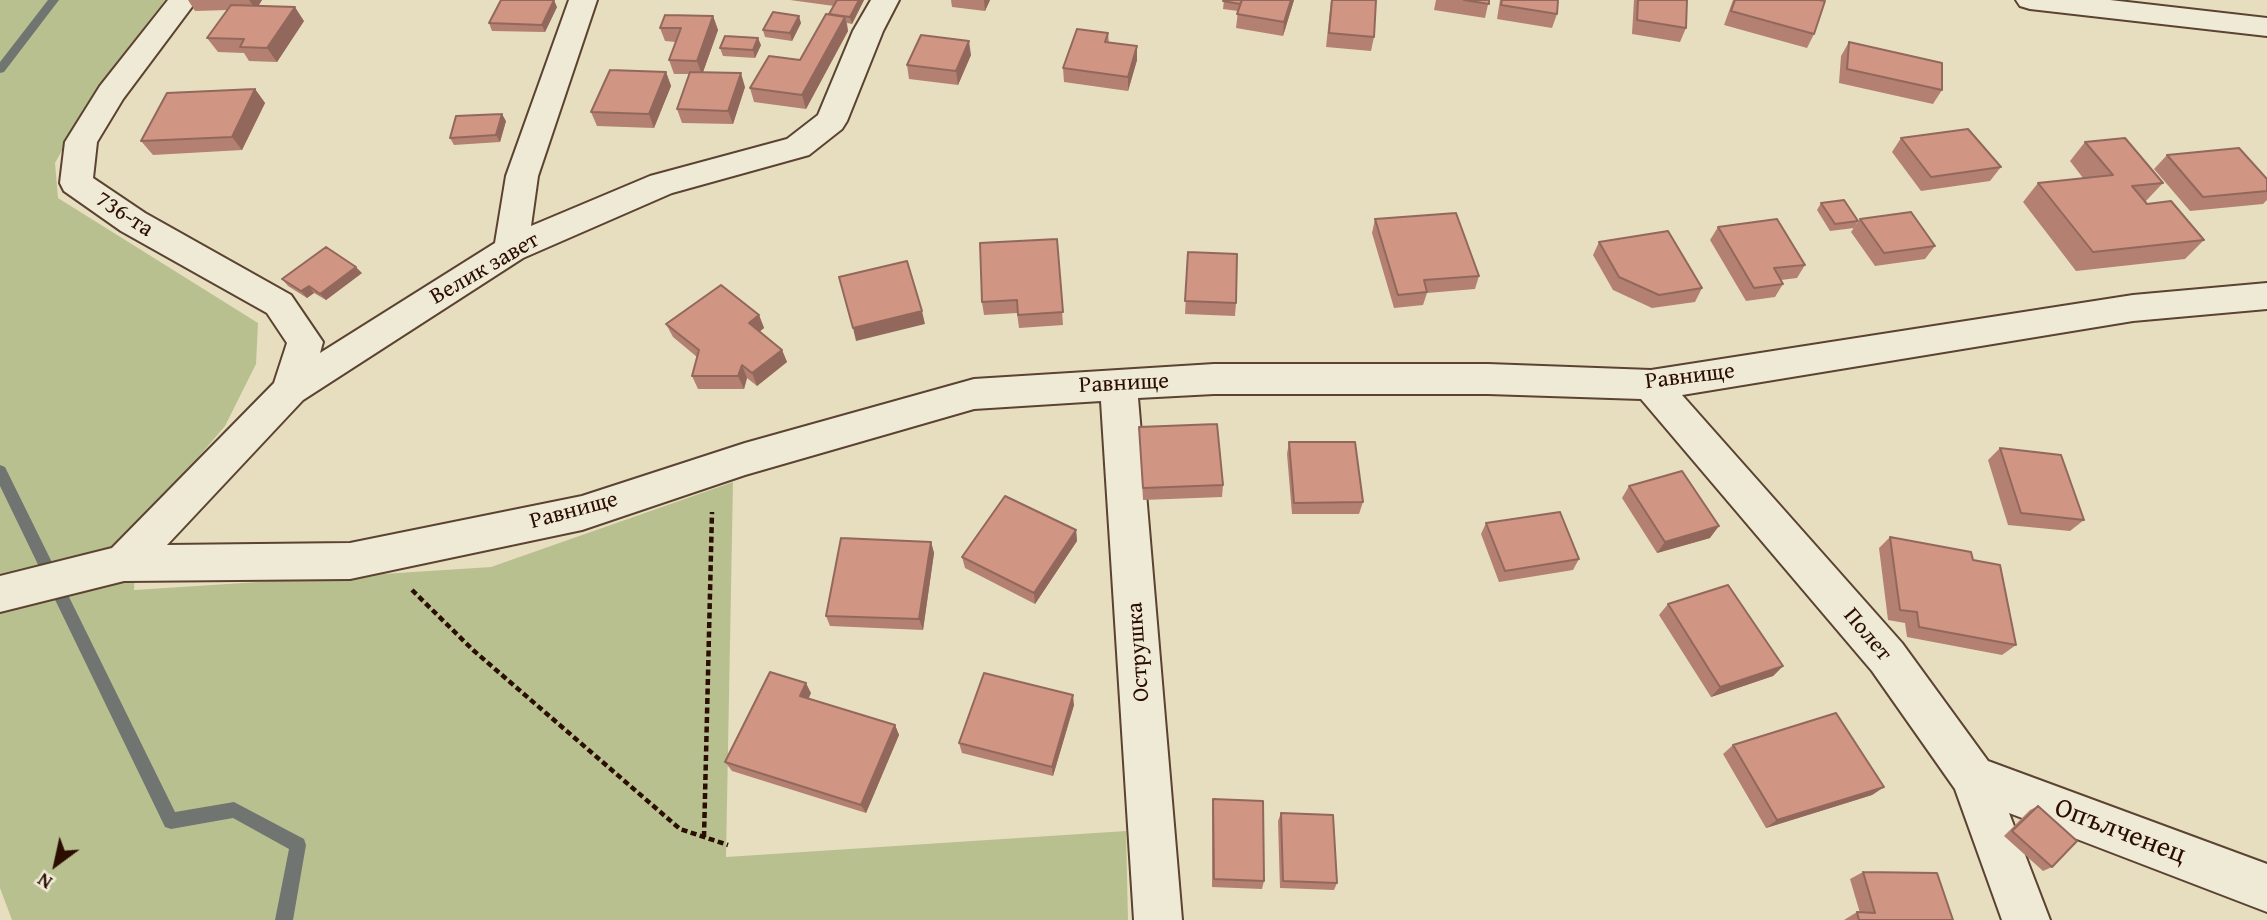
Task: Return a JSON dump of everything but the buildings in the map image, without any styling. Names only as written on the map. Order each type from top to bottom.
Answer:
[{"type":"street","name":"736-та","points":[[183,0],[111,93],[80,142],[76,183],[133,222],[279,304],[305,342],[290,390]]},
{"type":"street","points":[[511,249],[522,176],[583,0]]},
{"type":"street","name":"Велик завет","points":[[124,564],[290,390],[511,249],[662,184],[798,147],[831,121],[868,31],[885,0]]},
{"type":"street","points":[[2030,0],[2267,27]]},
{"type":"street","name":"Равнище","points":[[1,594],[124,564],[350,561],[582,513],[713,469],[974,394],[1214,379],[1488,379],[1651,385],[2133,308],[2267,296]]},
{"type":"street","name":"Острушка","points":[[1118,384],[1158,920]]},
{"type":"street","name":"Полет","points":[[1651,385],[1887,657],[1973,777],[2026,920]]},
{"type":"street","name":"Опълченец","points":[[1973,777],[2267,888]]},
{"type":"path","points":[[704,837],[713,469]]},
{"type":"path","points":[[376,555],[473,650],[680,829],[728,845]]},
{"type":"green space","points":[[0,0],[165,0],[97,88],[55,163],[58,198],[258,323],[256,364],[225,426],[137,529],[134,590],[491,567],[733,482],[726,857],[1126,831],[1128,920],[12,920],[0,888]]},
{"type":"waterway","points":[[0,69],[54,0]]},
{"type":"waterway","points":[[0,471],[171,821],[234,810],[298,845],[284,920]]}]
